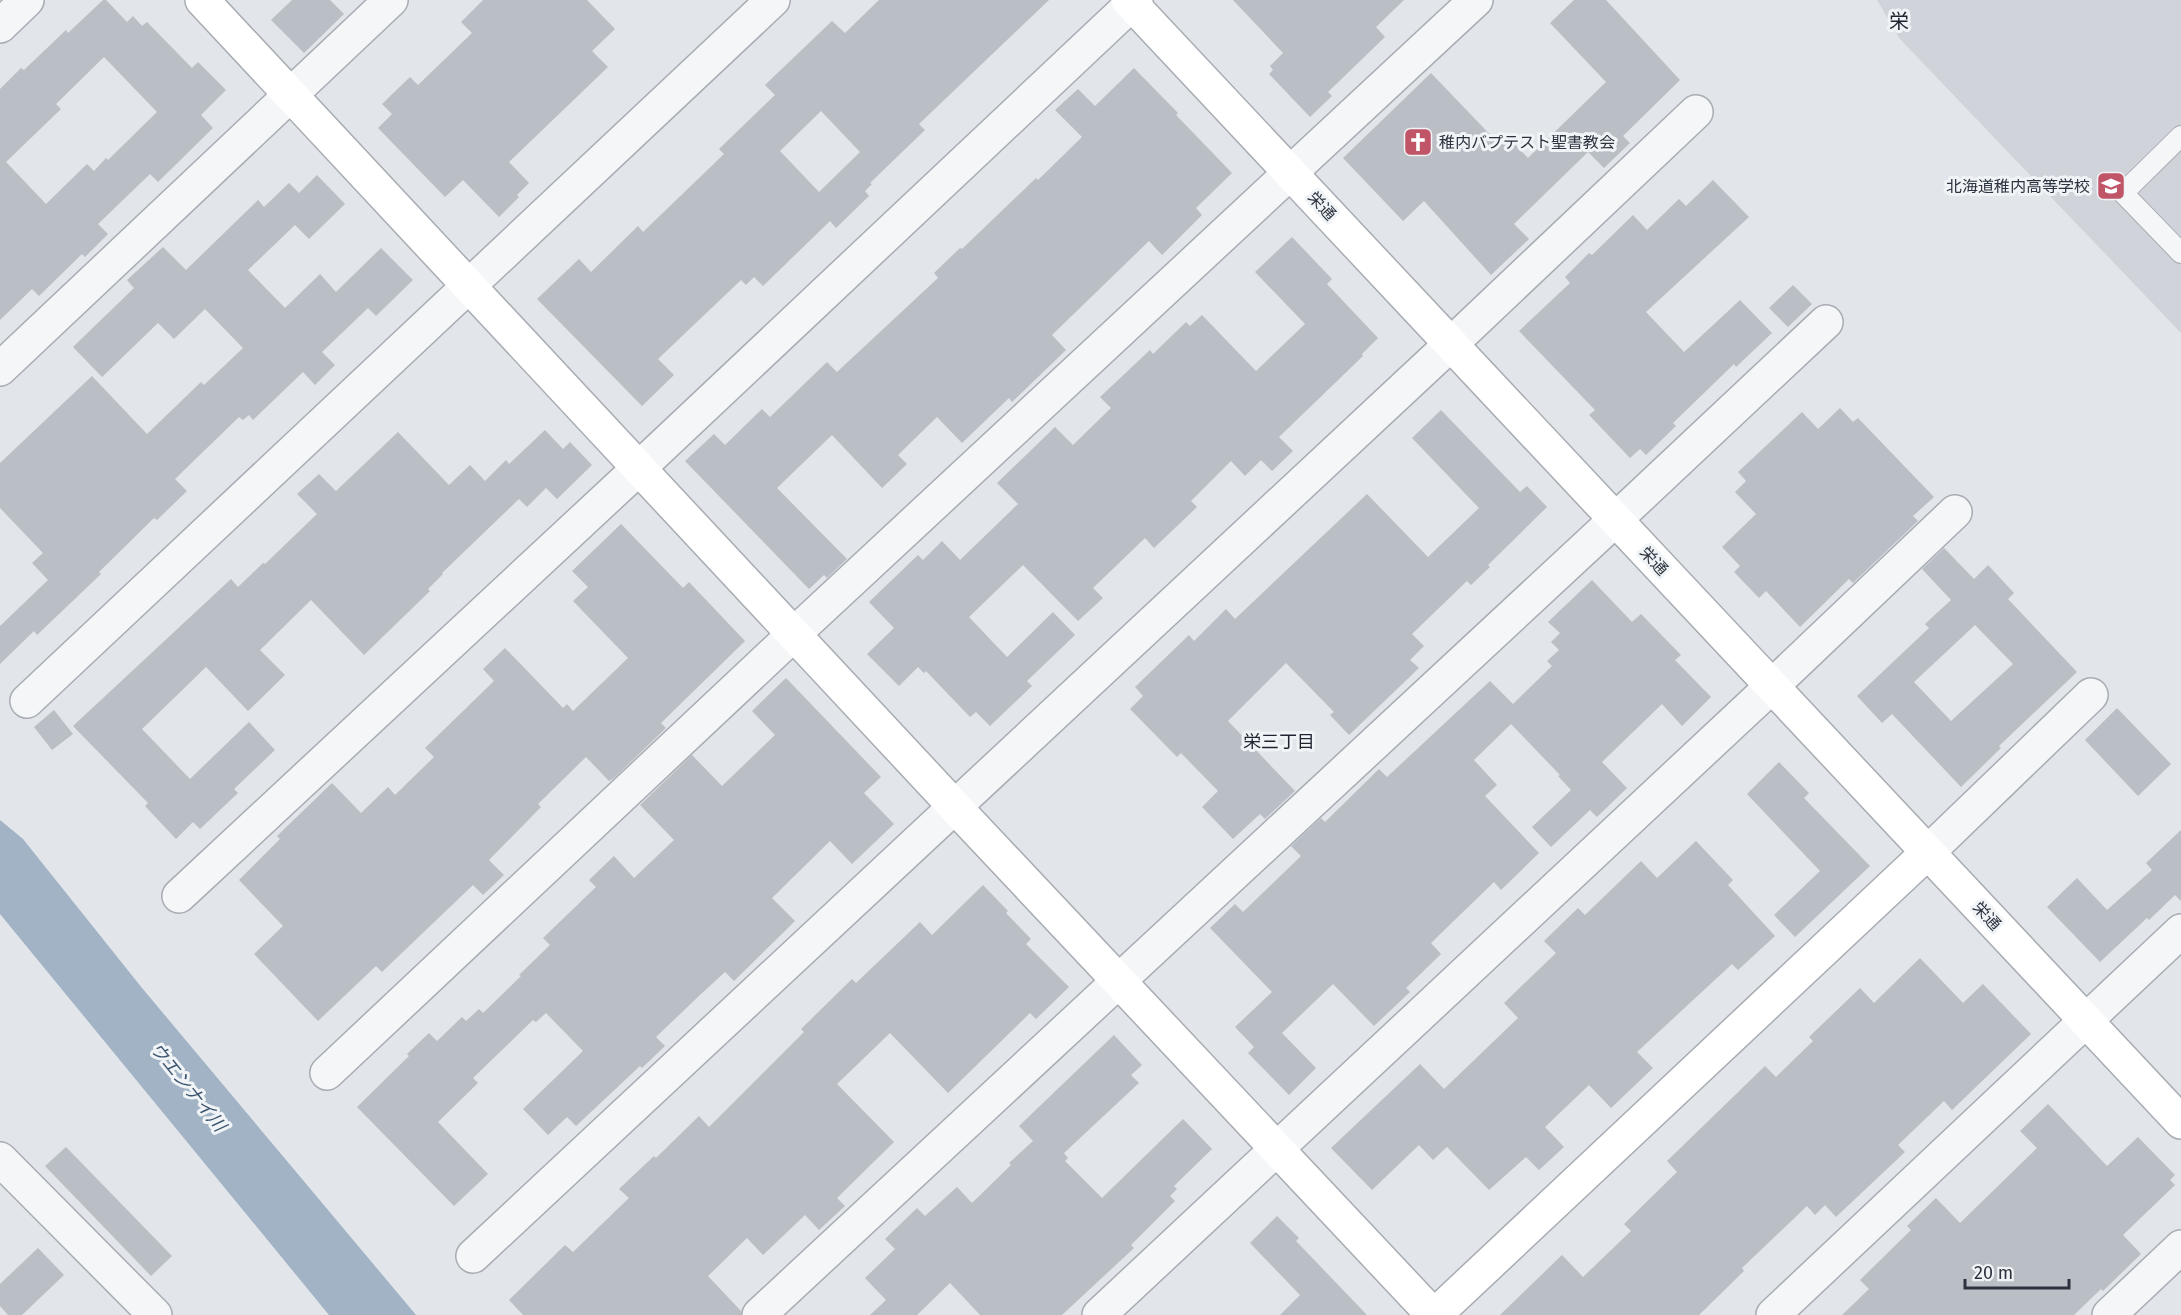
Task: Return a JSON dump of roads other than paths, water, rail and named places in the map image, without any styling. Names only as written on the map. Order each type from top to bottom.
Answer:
[{"type":"street","points":[[0,26],[27,0]]},
{"type":"street","points":[[202,0],[954,806],[1434,1315],[1927,853],[2091,695]]},
{"type":"street","points":[[0,369],[391,0]]},
{"type":"street","points":[[27,701],[773,0]]},
{"type":"street","points":[[327,1073],[794,634],[1476,0]]},
{"type":"street","points":[[179,896],[639,468],[1132,1]]},
{"type":"street","name":"栄通","points":[[1132,1],[1771,687],[2181,1122]]},
{"type":"street","points":[[473,1256],[1451,344],[1695,112]]},
{"type":"street","points":[[759,1315],[1826,322]]},
{"type":"street","points":[[1099,1315],[1955,512]]},
{"type":"street","points":[[1773,1315],[2181,931]]},
{"type":"street","points":[[0,1159],[155,1315]]},
{"type":"street","points":[[2109,1315],[2181,1247]]},
{"type":"lane","points":[[2181,136],[2123,193],[2181,253]]},
{"type":"water","name":"ウエンナイ川","points":[[0,820],[23,839],[142,988],[416,1315],[329,1315],[0,914]]},
{"type":"place","name":"稚内バプテスト聖書教会","points":[[1418,142]]},
{"type":"place","name":"北海道稚内高等学校","points":[[2111,186]]},
{"type":"district","name":"栄","points":[[1899,21]]},
{"type":"district","name":"栄三丁目","points":[[1279,742]]}]
